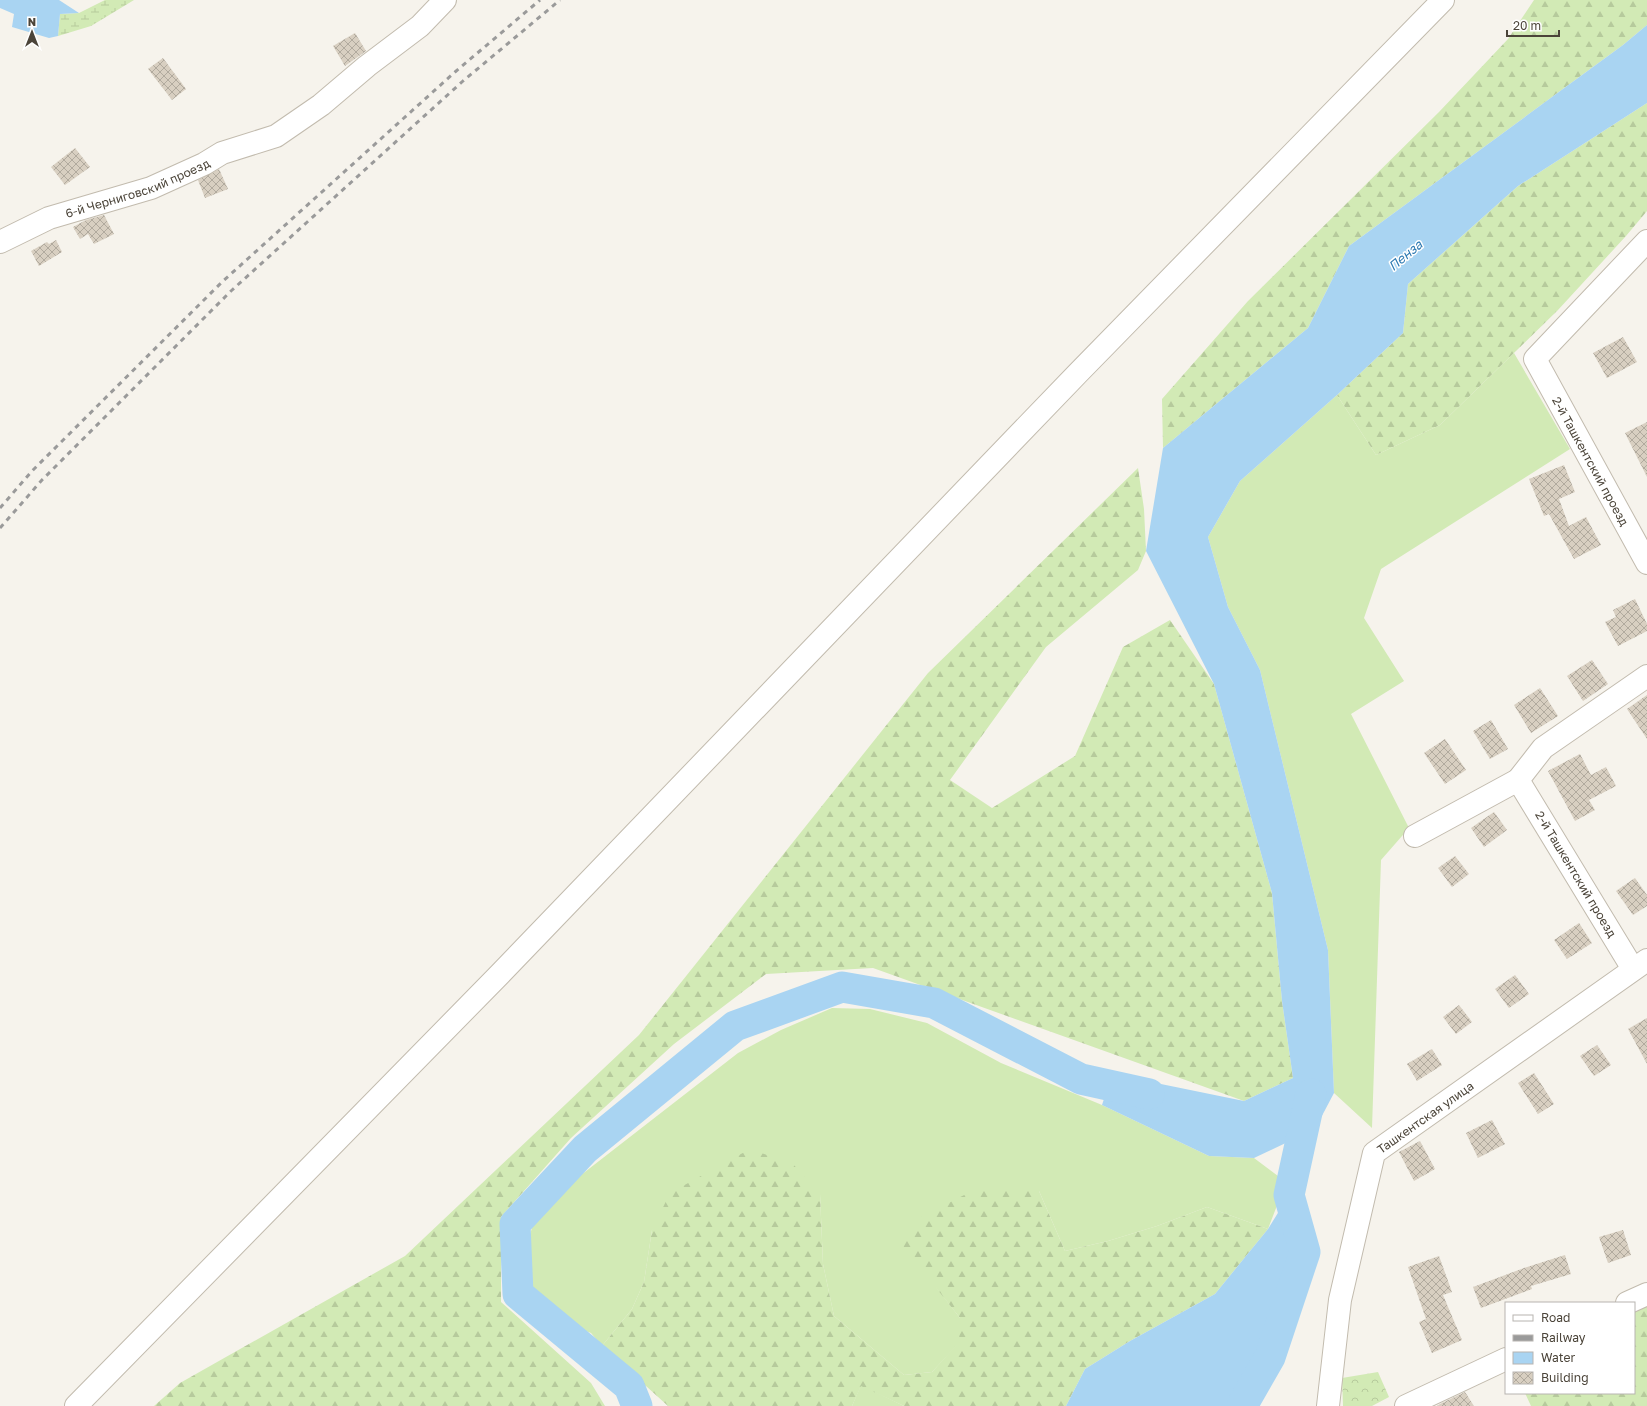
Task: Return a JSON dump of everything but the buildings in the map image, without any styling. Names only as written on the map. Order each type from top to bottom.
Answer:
[{"type":"street","name":"6-й Черниговский проезд","points":[[2,234],[49,218],[151,188],[204,164],[222,153],[276,136],[321,105],[367,66],[420,26],[445,0]]},
{"type":"street","points":[[76,1406],[500,974],[1078,373],[1442,0]]},
{"type":"street","name":"2-й Ташкентский проезд","points":[[1647,241],[1535,359],[1647,563]]},
{"type":"street","points":[[1415,836],[1518,780],[1543,748],[1647,676]]},
{"type":"street","name":"2-й Ташкентский проезд","points":[[1518,780],[1640,964]]},
{"type":"street","name":"Ташкентская улица","points":[[1328,1406],[1340,1300],[1374,1153],[1640,964]]},
{"type":"street","points":[[1629,1302],[1647,1294]]},
{"type":"street","points":[[1406,1406],[1505,1359]]},
{"type":"green space","points":[[105,0],[134,0],[91,26],[58,36],[60,14],[79,13]]},
{"type":"green space","points":[[1534,0],[1647,0],[1647,25],[1623,45],[1349,246],[1308,328],[1163,448],[1162,399],[1248,301],[1439,112],[1508,39]]},
{"type":"green space","points":[[1647,103],[1647,211],[1558,310],[1440,425],[1376,455],[1337,395],[1403,333],[1408,284],[1518,186]]},
{"type":"green space","points":[[1514,353],[1570,449],[1381,569],[1364,618],[1404,681],[1351,714],[1409,828],[1381,860],[1372,1128],[1334,1093],[1328,950],[1260,670],[1228,607],[1208,537],[1240,481],[1337,395],[1376,455],[1440,425]]},
{"type":"green space","points":[[1138,468],[1144,509],[1146,551],[1138,570],[1046,647],[950,780],[992,808],[1075,756],[1123,647],[1170,620],[1214,684],[1272,893],[1282,1001],[1293,1078],[1244,1101],[873,968],[766,974],[674,1044],[571,1138],[501,1217],[501,1302],[591,1383],[605,1406],[154,1406],[180,1383],[405,1256],[639,1035],[928,673]]},
{"type":"green space","points":[[832,1008],[870,1009],[927,1023],[1001,1063],[1102,1105],[1209,1156],[1254,1158],[1286,1182],[1268,1229],[1207,1207],[1157,1226],[1108,1241],[1065,1251],[1039,1191],[936,1287],[960,1318],[960,1342],[932,1372],[904,1375],[834,1316],[823,1264],[820,1194],[652,1230],[644,1282],[632,1309],[602,1346],[591,1333],[562,1322],[527,1287],[526,1249],[535,1217],[572,1182],[738,1053],[781,1030]]},
{"type":"green space","points":[[750,1149],[793,1164],[820,1194],[823,1264],[834,1316],[904,1375],[932,1372],[959,1342],[960,1318],[899,1241],[921,1217],[976,1189],[1039,1191],[1065,1251],[1108,1241],[1157,1226],[1207,1207],[1268,1229],[1215,1294],[1130,1341],[1085,1369],[1066,1406],[904,1406],[861,1386],[852,1406],[668,1406],[602,1346],[632,1309],[644,1282],[652,1230],[670,1193]]},
{"type":"green space","points":[[1647,1301],[1647,1406],[1531,1406],[1525,1394],[1635,1394],[1635,1307]]},
{"type":"green space","points":[[1378,1372],[1389,1397],[1372,1406],[1343,1406],[1342,1378]]},
{"type":"green space","points":[[861,1385],[904,1406],[852,1406]]},
{"type":"water","points":[[0,0],[59,0],[79,13],[60,14],[58,36],[49,38],[12,27],[14,14],[0,8]]},
{"type":"water","name":"Пенза","points":[[1647,25],[1647,103],[1518,186],[1408,284],[1403,333],[1337,395],[1240,481],[1208,537],[1228,607],[1260,670],[1328,950],[1334,1093],[1315,1129],[1254,1158],[1209,1156],[1102,1105],[1112,1074],[1244,1101],[1293,1078],[1282,1001],[1272,893],[1214,684],[1146,551],[1163,448],[1308,328],[1349,246],[1623,45]]},
{"type":"water","points":[[1289,1195],[1305,1252],[1270,1357],[1242,1406],[1066,1406],[1085,1369],[1130,1341],[1215,1294],[1268,1229]]},
{"type":"waterway","points":[[637,1406],[629,1386],[518,1294],[515,1224],[585,1149],[735,1026],[842,987],[934,1003],[1081,1079],[1149,1094]]},
{"type":"waterway","points":[[1242,1406],[1270,1357],[1305,1252],[1289,1195],[1311,1094]]},
{"type":"railway","points":[[0,508],[32,471],[222,282],[455,72],[540,0]]},
{"type":"railway","points":[[0,528],[42,480],[231,291],[463,81],[560,0]]}]
